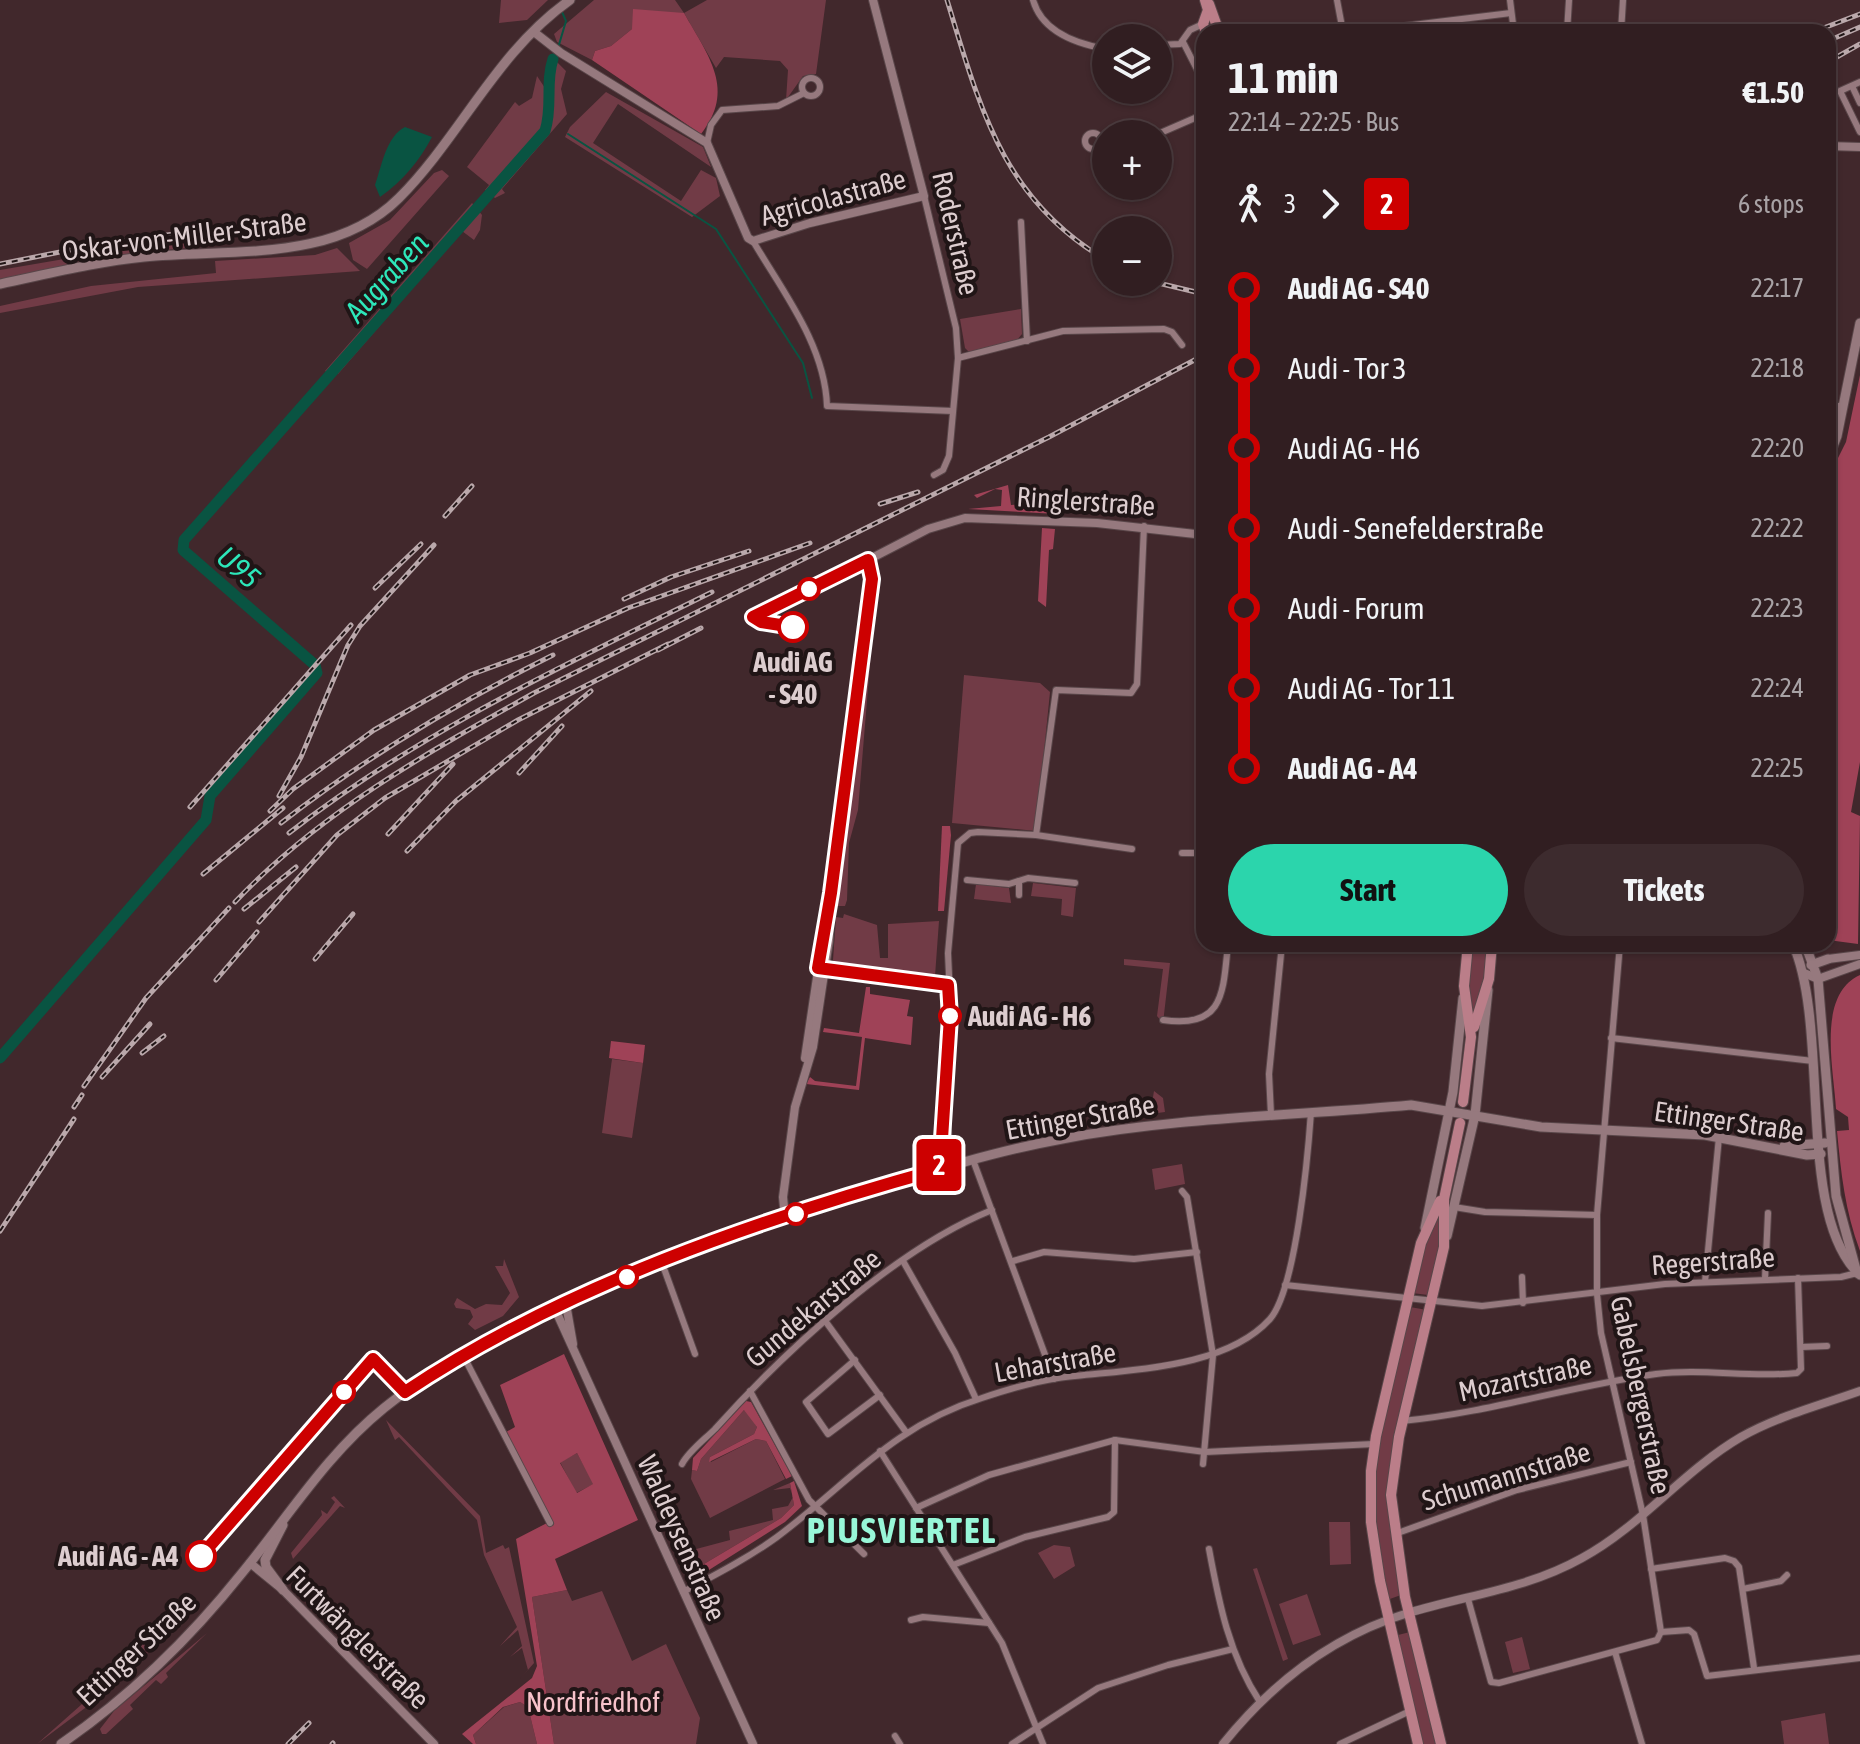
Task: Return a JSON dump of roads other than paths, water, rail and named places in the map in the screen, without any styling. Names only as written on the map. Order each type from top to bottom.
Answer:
[{"type":"main road","points":[[1205,24],[1206,0]]},
{"type":"main road","points":[[1206,0],[1216,24]]},
{"type":"main road","name":"Oskar-von-Miller-Straße","points":[[0,284],[140,258],[298,247],[347,233],[366,224],[399,198],[525,41],[567,2]]},
{"type":"main road","points":[[1836,431],[1860,323]]},
{"type":"main road","points":[[1418,1744],[1387,1620],[1371,1522],[1374,1444],[1450,1110],[1467,952]]},
{"type":"main road","points":[[1441,1744],[1409,1613],[1391,1495],[1402,1421],[1475,1115],[1491,952]]},
{"type":"main road","points":[[1796,952],[1804,973],[1821,1154],[1832,1232],[1844,1260],[1859,1274]]},
{"type":"main road","points":[[1809,952],[1818,979],[1838,1209],[1859,1274]]},
{"type":"main road","points":[[1818,952],[1828,959]]},
{"type":"main road","points":[[1804,973],[1814,963],[1828,959]]},
{"type":"main road","points":[[1463,1102],[1471,1037],[1489,979]]},
{"type":"main road","points":[[1464,986],[1471,1037]]},
{"type":"main road","name":"Ettinger Straße","points":[[61,1744],[163,1660],[250,1563],[311,1481],[363,1426],[405,1392],[463,1355],[555,1309],[662,1263],[785,1218],[940,1169],[1086,1135],[1171,1123],[1411,1105],[1516,1125],[1719,1137],[1807,1155],[1821,1154]]},
{"type":"main road","points":[[1421,1243],[1446,1183],[1460,1123]]},
{"type":"main road","points":[[1769,1145],[1820,1142],[1832,1146]]},
{"type":"main road","points":[[1821,1154],[1832,1146]]},
{"type":"main road","points":[[1444,1247],[1446,1183]]},
{"type":"main road","points":[[283,1590],[266,1567],[265,1560],[287,1514]]},
{"type":"street","name":"Roderstraße","points":[[873,0],[956,328],[958,358],[949,456],[943,470],[934,475]]},
{"type":"street","points":[[1033,0],[1044,21],[1057,32],[1092,46]]},
{"type":"street","points":[[1337,0],[1342,24]]},
{"type":"street","points":[[1510,0],[1513,24]]},
{"type":"street","points":[[1568,24],[1569,0]]},
{"type":"street","points":[[1622,24],[1623,0]]},
{"type":"street","points":[[1421,24],[1511,13]]},
{"type":"street","points":[[1196,30],[1187,32],[1183,42],[1196,67]]},
{"type":"street","points":[[534,32],[557,51],[707,143]]},
{"type":"street","points":[[1172,43],[1183,42]]},
{"type":"street","points":[[1860,82],[1840,91],[1860,132]]},
{"type":"street","points":[[1852,86],[1860,103]]},
{"type":"street","points":[[804,93],[778,106],[722,110],[711,125],[707,143],[731,204],[745,233],[753,241],[809,338],[821,365],[827,406],[953,411]]},
{"type":"street","points":[[1172,128],[1196,117]]},
{"type":"street","points":[[1836,148],[1860,149]]},
{"type":"street","name":"Agricolastraße","points":[[753,241],[810,223],[924,196]]},
{"type":"street","points":[[1021,222],[1027,341]]},
{"type":"street","points":[[958,358],[1063,331],[1150,328],[1172,332],[1182,345]]},
{"type":"street","points":[[1836,406],[1843,407]]},
{"type":"street","name":"Ringlerstraße","points":[[868,560],[928,529],[965,518],[1144,526],[1196,534]]},
{"type":"street","points":[[1036,835],[1056,690],[1131,693],[1137,684],[1144,526]]},
{"type":"street","points":[[785,1218],[786,1172],[822,969],[872,579],[868,560],[798,595]]},
{"type":"street","points":[[940,1169],[958,843],[970,833],[978,832],[1036,835],[1132,849]]},
{"type":"street","points":[[1182,853],[1196,853]]},
{"type":"street","points":[[967,880],[1009,884],[1028,878],[1075,883]]},
{"type":"street","points":[[1019,881],[1019,895]]},
{"type":"street","points":[[1163,1020],[1186,1024],[1213,1011],[1221,996],[1227,952]]},
{"type":"street","points":[[1271,1115],[1269,1074],[1281,952]]},
{"type":"street","name":"Gabelsbergerstraße","points":[[1619,952],[1597,1215],[1597,1294],[1643,1515],[1661,1632]]},
{"type":"street","points":[[1828,959],[1860,955]]},
{"type":"street","points":[[1804,973],[1818,979],[1860,964]]},
{"type":"street","points":[[822,969],[948,985]]},
{"type":"street","points":[[1611,1038],[1813,1061]]},
{"type":"street","points":[[945,1101],[951,1166]]},
{"type":"street","name":"Leharstraße","points":[[683,1592],[778,1536],[906,1432],[976,1399],[1054,1379],[1172,1364],[1213,1355],[1269,1319],[1279,1306],[1299,1218],[1311,1112]]},
{"type":"street","points":[[1705,1282],[1719,1137]]},
{"type":"street","points":[[973,1160],[1013,1261],[1054,1379]]},
{"type":"street","points":[[1182,1191],[1187,1197],[1213,1355],[1203,1464]]},
{"type":"street","points":[[1454,1207],[1485,1212],[1597,1215]]},
{"type":"street","name":"Gundekarstraße","points":[[682,1464],[750,1391],[826,1322],[903,1261],[961,1224],[992,1210]]},
{"type":"street","points":[[1765,1279],[1768,1213]]},
{"type":"street","points":[[1013,1261],[1044,1252],[1137,1259],[1197,1252]]},
{"type":"street","points":[[903,1261],[955,1353],[976,1399]]},
{"type":"street","points":[[662,1263],[695,1354]]},
{"type":"street","name":"Regerstraße","points":[[1285,1285],[1482,1306],[1705,1282],[1859,1274]]},
{"type":"street","points":[[1522,1277],[1523,1303]]},
{"type":"street","points":[[1798,1278],[1801,1347],[1827,1346]]},
{"type":"street","name":"Waldeysenstraße","points":[[566,1304],[574,1349]]},
{"type":"street","name":"Waldeysenstraße","points":[[555,1309],[753,1744]]},
{"type":"street","points":[[826,1322],[906,1432]]},
{"type":"street","name":"Mozartstraße","points":[[1402,1421],[1457,1416],[1660,1374],[1762,1377],[1800,1371],[1801,1347]]},
{"type":"street","points":[[463,1355],[550,1523]]},
{"type":"street","points":[[855,1360],[806,1402],[828,1434],[880,1395]]},
{"type":"street","points":[[750,1391],[814,1506],[864,1554]]},
{"type":"street","points":[[1223,1744],[1260,1702],[1333,1644],[1387,1620],[1468,1599],[1563,1568],[1613,1540],[1698,1467],[1742,1437],[1860,1391]]},
{"type":"street","points":[[916,1508],[989,1475],[1115,1440],[1205,1452],[1374,1444]]},
{"type":"street","points":[[953,1565],[1025,1537],[1108,1517],[1114,1512],[1115,1440]]},
{"type":"street","points":[[880,1451],[989,1623],[1010,1661],[1043,1744]]},
{"type":"street","name":"Schumannstraße","points":[[1395,1534],[1517,1490],[1631,1462]]},
{"type":"street","points":[[1209,1549],[1218,1600],[1233,1649],[1260,1702]]},
{"type":"street","points":[[1651,1569],[1725,1558],[1739,1567],[1754,1668]]},
{"type":"street","name":"Furtwänglerstraße","points":[[250,1563],[283,1590],[434,1744]]},
{"type":"street","points":[[1743,1589],[1781,1581],[1787,1575]]},
{"type":"street","points":[[1468,1599],[1491,1682],[1657,1640],[1661,1632],[1689,1630],[1694,1634],[1707,1676],[1754,1668],[1860,1658]]},
{"type":"street","points":[[911,1620],[923,1617],[989,1623]]},
{"type":"street","points":[[1012,1744],[1098,1688],[1168,1665],[1233,1649]]},
{"type":"street","points":[[1615,1652],[1642,1744]]},
{"type":"street","points":[[1340,1744],[1410,1711]]},
{"type":"street","points":[[895,1736],[900,1744]]},
{"type":"waterway","name":"Augraben","points":[[558,48],[566,21],[562,12]]},
{"type":"waterway","name":"Augraben","points":[[489,193],[531,150],[544,131],[550,112],[551,72],[556,54]]},
{"type":"waterway","name":"U95","points":[[0,1058],[206,820],[210,796],[317,673],[315,665],[183,550],[184,540],[545,131],[553,59]]},
{"type":"waterway","points":[[568,134],[716,229],[803,363],[812,398]]},
{"type":"waterway","name":"Augraben","points":[[326,375],[476,207]]},
{"type":"railway","points":[[947,0],[971,77],[1000,147],[1042,209],[1092,250]]},
{"type":"railway","points":[[1834,24],[1860,14]]},
{"type":"railway","points":[[1836,38],[1860,27]]},
{"type":"railway","points":[[1836,58],[1860,44]]},
{"type":"railway","points":[[0,264],[100,244],[204,230]]},
{"type":"railway","points":[[1172,286],[1196,292]]},
{"type":"railway","points":[[235,902],[302,840],[339,812],[376,786],[494,715],[1049,437],[1196,359]]},
{"type":"railway","points":[[445,516],[472,486]]},
{"type":"railway","points":[[880,504],[918,492]]},
{"type":"railway","points":[[270,811],[293,789],[374,730],[470,675],[530,653],[628,608],[810,543]]},
{"type":"railway","points":[[375,588],[421,544]]},
{"type":"railway","points":[[279,796],[301,757],[348,645],[360,626],[434,545]]},
{"type":"railway","points":[[624,599],[671,577],[749,551]]},
{"type":"railway","points":[[289,833],[389,763],[441,732],[548,674],[712,592]]},
{"type":"railway","points":[[190,807],[351,625]]},
{"type":"railway","points":[[658,650],[701,628]]},
{"type":"railway","points":[[259,922],[337,835],[385,798],[518,720],[668,644]]},
{"type":"railway","points":[[281,823],[346,775],[413,732],[553,655]]},
{"type":"railway","points":[[407,851],[456,801],[591,691]]},
{"type":"railway","points":[[519,773],[562,726]]},
{"type":"railway","points":[[388,834],[453,764]]},
{"type":"railway","points":[[203,874],[283,808]]},
{"type":"railway","points":[[244,909],[296,867]]},
{"type":"railway","points":[[84,1086],[146,998],[229,908]]},
{"type":"railway","points":[[315,959],[353,914]]},
{"type":"railway","points":[[216,980],[257,932]]},
{"type":"railway","points":[[102,1077],[150,1024]]},
{"type":"railway","points":[[142,1053],[164,1036]]},
{"type":"railway","points":[[74,1107],[82,1095]]},
{"type":"railway","points":[[0,1231],[74,1119]]},
{"type":"railway","points":[[288,1744],[309,1723]]},
{"type":"place","name":"Audi AG - S40","points":[[793,627]]},
{"type":"place","name":"Audi AG - H6","points":[[950,1016]]},
{"type":"place","name":"Audi AG - A4","points":[[201,1556]]},
{"type":"district","name":"PIUSVIERTEL","points":[[902,1530]]},
{"type":"park label","name":"Nordfriedhof","points":[[593,1702]]}]
